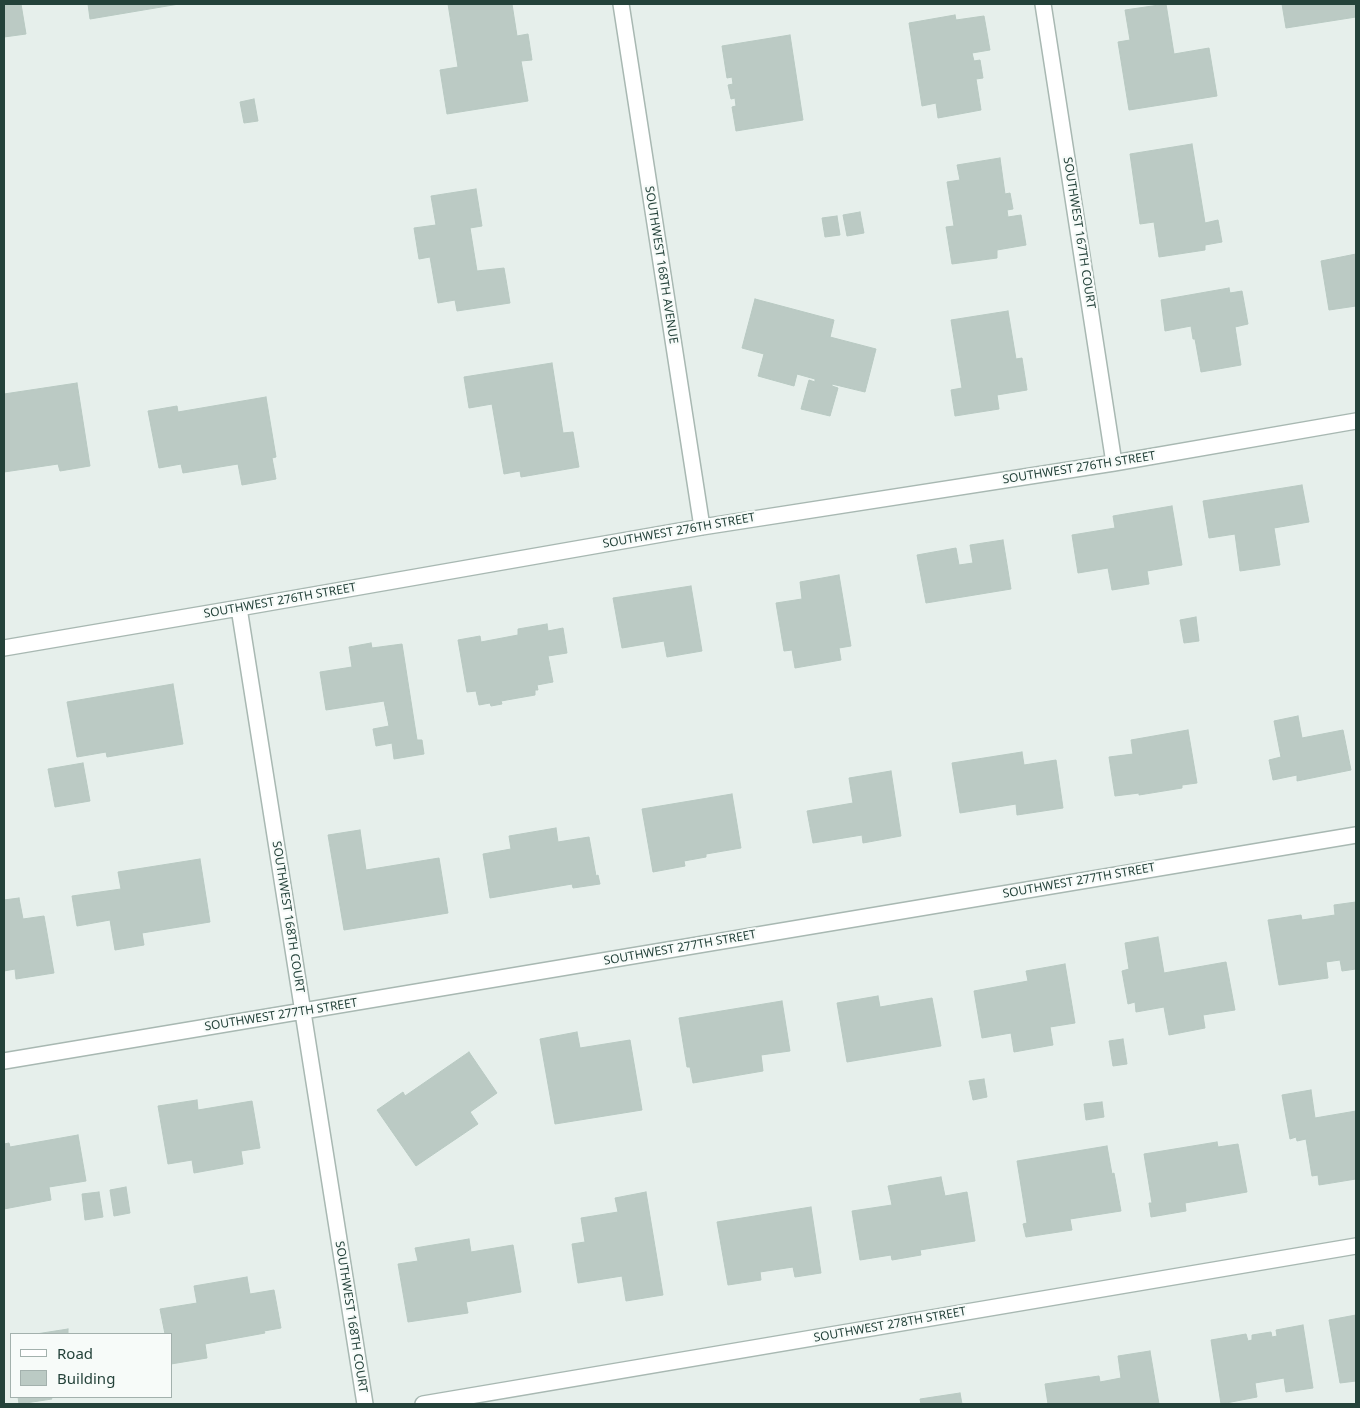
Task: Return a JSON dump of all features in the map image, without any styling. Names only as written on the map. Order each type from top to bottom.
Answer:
[{"type":"street","name":"SOUTHWEST 168TH AVENUE","points":[[621,4],[702,527]]},
{"type":"street","name":"SOUTHWEST 167TH COURT","points":[[1043,4],[1114,463]]},
{"type":"street","name":"SOUTHWEST 276TH STREET","points":[[4,648],[702,527],[1114,463],[1356,421]]},
{"type":"street","name":"SOUTHWEST 168TH COURT","points":[[239,608],[365,1404]]},
{"type":"street","name":"SOUTHWEST 277TH STREET","points":[[4,1061],[1356,835]]},
{"type":"street","name":"SOUTHWEST 278TH STREET","points":[[423,1404],[1356,1246]]},
{"type":"building","points":[[4,4],[21,4],[26,34],[4,37]]},
{"type":"building","points":[[88,4],[179,4],[90,19]]},
{"type":"building","points":[[448,4],[512,4],[517,36],[528,34],[532,60],[521,61],[528,101],[447,114],[440,70],[458,67]]},
{"type":"building","points":[[1166,4],[1174,54],[1209,48],[1217,96],[1129,110],[1118,42],[1130,40],[1125,10]]},
{"type":"building","points":[[1282,4],[1356,4],[1356,17],[1286,28]]},
{"type":"building","points":[[955,15],[956,20],[984,16],[990,50],[972,53],[974,61],[980,60],[983,78],[976,79],[981,110],[938,118],[936,103],[922,106],[909,23]]},
{"type":"building","points":[[790,35],[803,120],[736,131],[732,107],[736,106],[735,98],[731,99],[728,85],[733,84],[732,77],[727,78],[722,46]]},
{"type":"building","points":[[254,99],[258,121],[244,123],[240,102]]},
{"type":"building","points":[[1192,144],[1205,223],[1218,220],[1222,242],[1205,245],[1205,250],[1159,257],[1154,222],[1140,224],[1130,154]]},
{"type":"building","points":[[1000,158],[1005,194],[1010,193],[1013,209],[1007,210],[1008,217],[1021,215],[1026,245],[997,250],[997,258],[952,264],[946,227],[954,226],[947,182],[960,180],[957,165]]},
{"type":"building","points":[[476,189],[482,226],[470,228],[477,271],[504,268],[510,303],[457,311],[455,300],[438,303],[430,257],[419,259],[414,228],[436,225],[431,196]]},
{"type":"building","points":[[860,212],[864,233],[847,236],[843,215]]},
{"type":"building","points":[[837,216],[840,235],[825,237],[822,218]]},
{"type":"building","points":[[1356,254],[1356,306],[1329,310],[1321,261]]},
{"type":"building","points":[[1229,288],[1230,293],[1242,291],[1248,324],[1235,327],[1241,365],[1201,372],[1191,326],[1165,331],[1161,300]]},
{"type":"building","points":[[755,299],[834,320],[830,337],[876,349],[865,392],[832,384],[832,386],[838,388],[830,416],[801,409],[809,380],[815,382],[815,379],[797,374],[794,386],[758,376],[764,354],[742,348]]},
{"type":"building","points":[[1008,311],[1016,359],[1022,358],[1027,390],[997,395],[999,409],[955,416],[951,390],[962,388],[951,320]]},
{"type":"building","points":[[552,363],[563,433],[573,432],[579,467],[521,477],[520,471],[504,474],[492,404],[469,408],[464,377]]},
{"type":"building","points":[[77,383],[90,466],[60,471],[58,464],[4,472],[4,394]]},
{"type":"building","points":[[266,397],[276,457],[272,458],[276,479],[242,485],[238,464],[183,473],[181,464],[159,468],[148,411],[177,406],[178,412]]},
{"type":"building","points":[[1302,485],[1309,522],[1274,528],[1280,565],[1240,571],[1235,534],[1209,538],[1203,501]]},
{"type":"building","points":[[1172,506],[1182,565],[1147,571],[1149,584],[1112,590],[1108,568],[1078,573],[1072,535],[1115,528],[1113,516]]},
{"type":"building","points":[[1003,540],[1011,589],[926,603],[917,555],[956,548],[959,565],[973,563],[970,545]]},
{"type":"building","points":[[839,575],[851,646],[839,648],[841,660],[795,668],[792,650],[784,651],[776,603],[802,599],[800,582]]},
{"type":"building","points":[[691,586],[702,651],[667,657],[664,641],[622,648],[613,598]]},
{"type":"building","points":[[1196,617],[1199,641],[1184,643],[1180,620]]},
{"type":"building","points":[[547,624],[548,631],[563,628],[567,653],[548,656],[553,682],[537,685],[538,690],[535,690],[535,695],[501,701],[502,704],[491,706],[490,703],[479,705],[476,691],[467,692],[458,640],[480,636],[481,642],[518,635],[518,629]]},
{"type":"building","points":[[371,643],[372,648],[402,644],[417,740],[422,740],[424,754],[394,759],[392,743],[376,746],[373,729],[389,726],[384,701],[326,710],[320,672],[352,667],[349,647]]},
{"type":"building","points":[[173,684],[183,744],[107,757],[106,752],[77,757],[67,702]]},
{"type":"building","points":[[1298,716],[1302,738],[1343,730],[1351,770],[1297,781],[1297,775],[1273,780],[1269,760],[1281,757],[1274,721]]},
{"type":"building","points":[[1188,730],[1197,783],[1182,785],[1182,788],[1139,795],[1139,793],[1115,796],[1109,757],[1133,754],[1131,740]]},
{"type":"building","points":[[1022,752],[1024,765],[1056,760],[1063,808],[1017,815],[1016,804],[960,813],[952,763]]},
{"type":"building","points":[[83,763],[90,801],[55,807],[48,769]]},
{"type":"building","points":[[891,771],[901,836],[863,843],[862,835],[813,843],[807,811],[853,803],[849,778]]},
{"type":"building","points":[[732,794],[741,848],[706,854],[706,857],[684,861],[685,866],[653,872],[642,809]]},
{"type":"building","points":[[556,828],[558,842],[589,837],[596,876],[598,875],[600,884],[573,888],[572,884],[490,898],[483,854],[511,849],[509,836]]},
{"type":"building","points":[[360,830],[366,870],[439,858],[448,913],[344,930],[328,835]]},
{"type":"building","points":[[200,859],[210,922],[142,933],[144,945],[115,950],[110,920],[77,926],[72,896],[121,889],[118,872]]},
{"type":"building","points":[[19,898],[23,919],[44,916],[54,973],[16,979],[15,969],[4,971],[4,900]]},
{"type":"building","points":[[1356,902],[1356,969],[1342,971],[1340,960],[1326,962],[1328,978],[1279,985],[1268,920],[1301,915],[1302,920],[1335,915],[1334,905]]},
{"type":"building","points":[[1158,937],[1164,973],[1226,962],[1235,1010],[1203,1015],[1205,1028],[1169,1035],[1164,1007],[1136,1012],[1135,1002],[1128,1004],[1122,971],[1129,969],[1125,943]]},
{"type":"building","points":[[1065,964],[1075,1023],[1050,1027],[1053,1045],[1014,1052],[1011,1033],[982,1038],[974,991],[1028,981],[1026,971]]},
{"type":"building","points":[[878,996],[880,1007],[932,998],[941,1046],[847,1062],[837,1003]]},
{"type":"building","points":[[782,1001],[790,1051],[761,1055],[763,1071],[693,1083],[690,1067],[687,1067],[679,1018]]},
{"type":"building","points":[[577,1032],[580,1048],[630,1040],[642,1110],[555,1124],[540,1039]]},
{"type":"building","points":[[1123,1039],[1127,1064],[1113,1066],[1109,1041]]},
{"type":"building","points":[[469,1052],[497,1093],[470,1112],[478,1124],[416,1166],[377,1110],[403,1092],[405,1096]]},
{"type":"building","points":[[984,1079],[987,1097],[973,1100],[969,1081]]},
{"type":"building","points":[[1311,1090],[1315,1118],[1356,1111],[1356,1179],[1319,1185],[1318,1175],[1312,1176],[1306,1139],[1297,1141],[1296,1137],[1290,1139],[1282,1095]]},
{"type":"building","points":[[197,1100],[198,1110],[252,1101],[260,1148],[241,1151],[243,1164],[194,1173],[192,1160],[168,1164],[158,1106]]},
{"type":"building","points":[[1102,1102],[1104,1117],[1086,1120],[1084,1104]]},
{"type":"building","points":[[78,1135],[86,1181],[49,1187],[51,1200],[4,1209],[4,1144],[9,1143],[10,1147]]},
{"type":"building","points":[[1217,1142],[1218,1147],[1238,1144],[1247,1192],[1185,1203],[1186,1211],[1151,1217],[1149,1203],[1152,1203],[1144,1154]]},
{"type":"building","points":[[1107,1146],[1121,1211],[1070,1219],[1072,1230],[1026,1237],[1023,1224],[1027,1223],[1017,1161]]},
{"type":"building","points":[[941,1177],[945,1196],[967,1192],[975,1241],[920,1250],[921,1255],[892,1260],[891,1255],[860,1260],[852,1211],[892,1205],[888,1186]]},
{"type":"building","points":[[126,1187],[130,1213],[114,1216],[110,1190]]},
{"type":"building","points":[[99,1192],[103,1217],[85,1220],[82,1194]]},
{"type":"building","points":[[646,1192],[663,1295],[626,1301],[622,1276],[578,1283],[572,1244],[585,1242],[581,1218],[618,1212],[615,1198]]},
{"type":"building","points":[[811,1207],[821,1273],[795,1277],[793,1267],[760,1272],[761,1280],[728,1285],[717,1222]]},
{"type":"building","points":[[469,1239],[471,1252],[513,1245],[521,1292],[466,1302],[468,1313],[408,1322],[398,1264],[418,1261],[415,1248]]},
{"type":"building","points":[[247,1277],[250,1294],[274,1290],[281,1328],[264,1331],[265,1333],[205,1344],[207,1358],[172,1364],[172,1333],[165,1333],[160,1309],[197,1303],[194,1286]]},
{"type":"building","points":[[1356,1315],[1356,1381],[1340,1383],[1329,1320]]},
{"type":"building","points":[[1303,1325],[1313,1388],[1286,1392],[1284,1378],[1255,1383],[1257,1397],[1221,1404],[1211,1340],[1246,1334],[1248,1341],[1252,1340],[1252,1335],[1271,1332],[1272,1337],[1277,1336],[1276,1330]]},
{"type":"building","points":[[68,1329],[68,1333],[42,1333]]},
{"type":"building","points":[[1150,1351],[1159,1404],[1048,1404],[1045,1384],[1099,1376],[1100,1382],[1121,1378],[1118,1356]]},
{"type":"building","points":[[960,1393],[962,1404],[921,1404],[920,1399]]},
{"type":"building","points":[[18,1398],[52,1399],[19,1404]]}]
